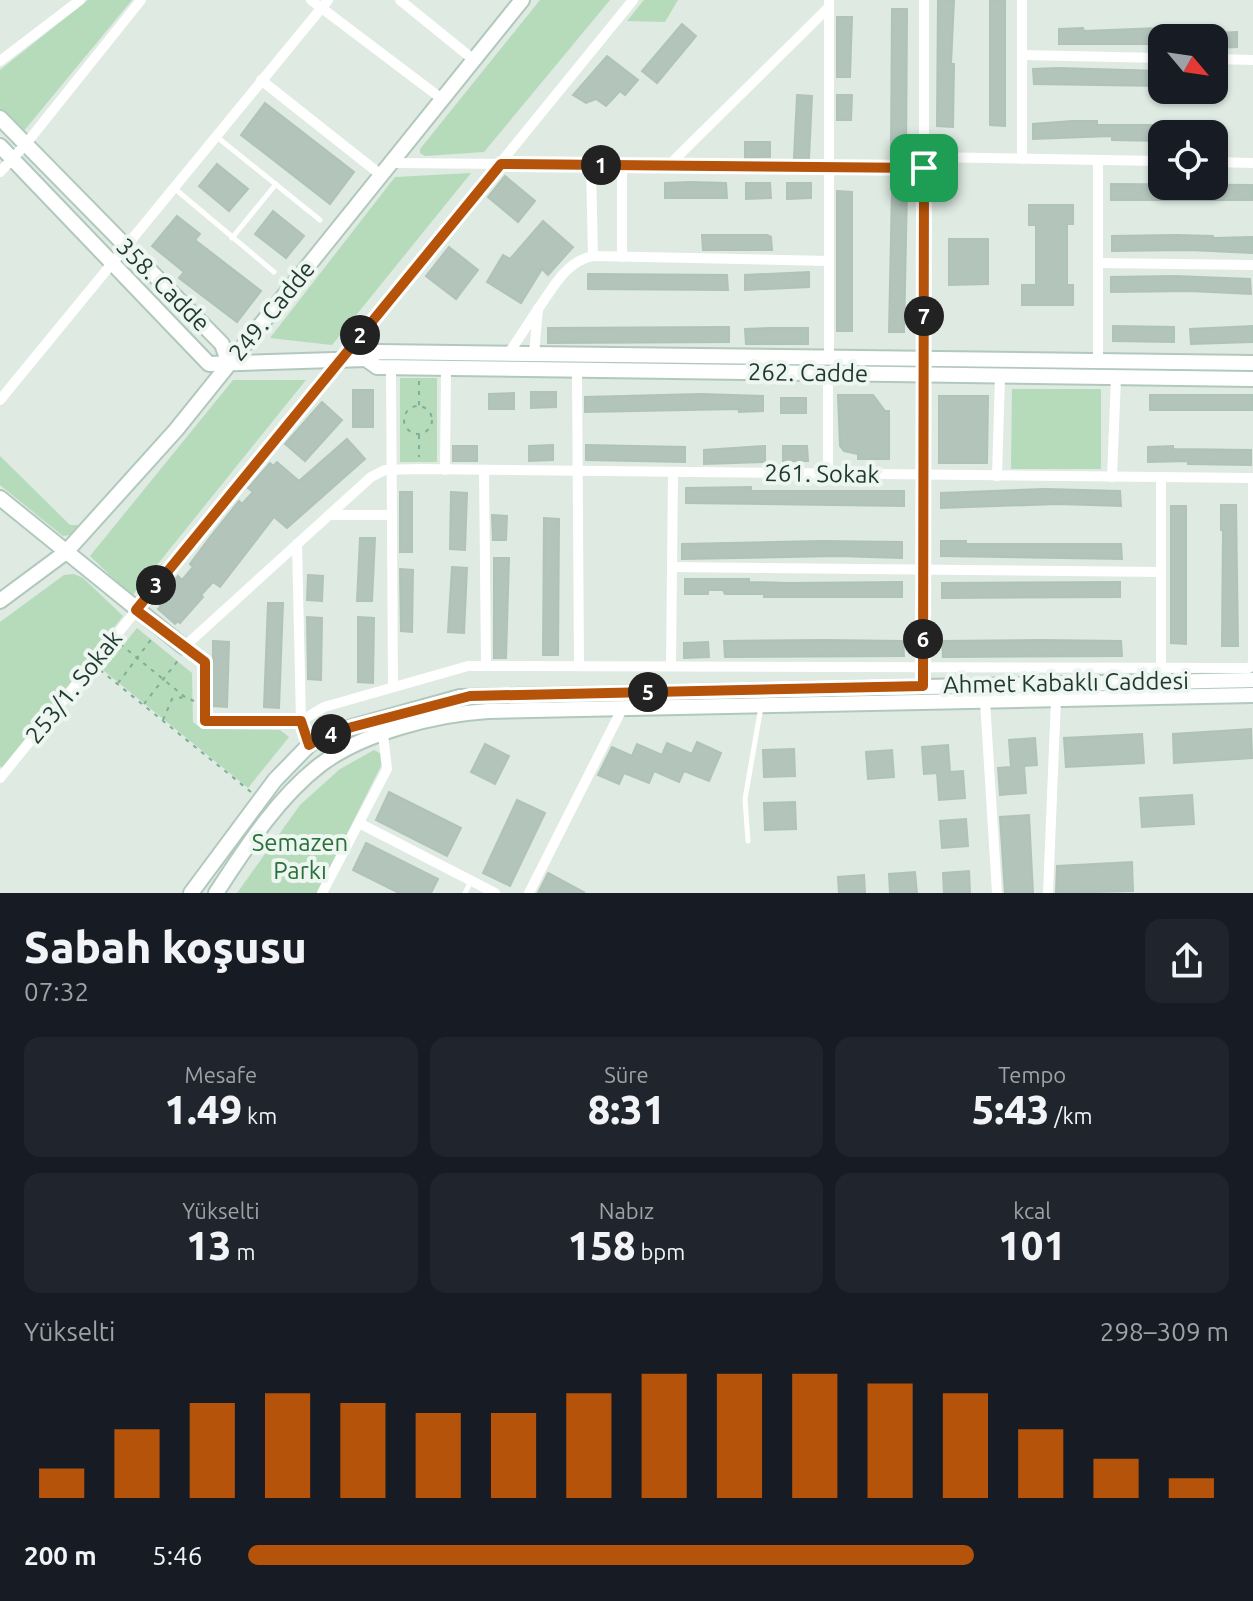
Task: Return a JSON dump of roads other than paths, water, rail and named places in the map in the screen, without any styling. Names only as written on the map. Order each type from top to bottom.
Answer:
[{"type":"street","points":[[0,61],[80,0]]},
{"type":"street","points":[[0,172],[141,0]]},
{"type":"street","points":[[311,0],[325,4],[442,99]]},
{"type":"street","points":[[400,0],[474,60]]},
{"type":"street","name":"249. Cadde","points":[[0,601],[66,552],[176,430],[522,0]]},
{"type":"street","name":"253/1. Sokak","points":[[0,778],[633,0]]},
{"type":"street","points":[[923,686],[924,0]]},
{"type":"street","points":[[1022,0],[1022,159]]},
{"type":"street","points":[[668,166],[829,3]]},
{"type":"street","points":[[829,3],[829,358]]},
{"type":"street","points":[[0,400],[325,4]]},
{"type":"street","points":[[1022,55],[1148,58]]},
{"type":"street","points":[[1228,59],[1253,60]]},
{"type":"street","points":[[261,80],[381,175]]},
{"type":"street","name":"358. Cadde","points":[[0,118],[222,344],[229,364],[209,364],[0,146]]},
{"type":"street","points":[[391,163],[829,167],[1022,159],[1148,161]]},
{"type":"street","points":[[1098,160],[1098,361]]},
{"type":"street","points":[[1228,162],[1253,163]]},
{"type":"street","points":[[591,165],[593,256]]},
{"type":"street","points":[[622,165],[622,257]]},
{"type":"street","points":[[509,353],[569,268],[585,258],[829,261]]},
{"type":"street","points":[[1098,263],[1253,265]]},
{"type":"street","points":[[534,354],[538,309]]},
{"type":"street","name":"262. Cadde","points":[[229,364],[366,359],[378,352],[1253,363]]},
{"type":"street","name":"262. Cadde","points":[[366,359],[377,367],[391,368],[1253,379]]},
{"type":"street","points":[[391,368],[393,687]]},
{"type":"street","points":[[445,470],[446,368]]},
{"type":"street","points":[[577,370],[579,666]]},
{"type":"street","points":[[828,374],[828,474]]},
{"type":"street","points":[[997,476],[1000,376]]},
{"type":"street","points":[[1112,477],[1116,377]]},
{"type":"street","points":[[185,648],[371,477],[391,469]]},
{"type":"street","name":"261. Sokak","points":[[391,469],[1253,478]]},
{"type":"street","points":[[484,470],[486,665]]},
{"type":"street","points":[[671,666],[673,472]]},
{"type":"street","points":[[1161,477],[1161,668]]},
{"type":"street","points":[[0,498],[136,610],[205,662],[205,721],[301,721],[324,707],[462,667],[486,665],[1161,668],[1252,673],[1253,478]]},
{"type":"street","points":[[329,515],[392,515]]},
{"type":"street","points":[[297,544],[301,721],[309,745],[322,764]]},
{"type":"street","points":[[672,567],[1161,572]]},
{"type":"street","name":"Ahmet Kabaklı Caddesi","points":[[191,893],[260,800],[309,745],[352,727],[470,696],[923,686],[1252,673]]},
{"type":"street","name":"Ahmet Kabaklı Caddesi","points":[[216,893],[286,797],[322,764],[348,748],[428,721],[477,712],[1253,695]]},
{"type":"street","points":[[1048,893],[1056,699]]},
{"type":"street","points":[[985,701],[997,893]]},
{"type":"street","points":[[529,893],[622,709]]},
{"type":"street","points":[[322,893],[387,769],[383,734]]},
{"type":"street","points":[[359,823],[495,893]]},
{"type":"lane","points":[[216,136],[320,220]]},
{"type":"lane","points":[[232,238],[276,184]]},
{"type":"lane","points":[[174,188],[274,272]]},
{"type":"lane","points":[[748,841],[745,799],[761,706]]},
{"type":"lane","points":[[465,893],[471,881]]},
{"type":"park label","name":"Semazen Parkı","points":[[300,857]]}]
